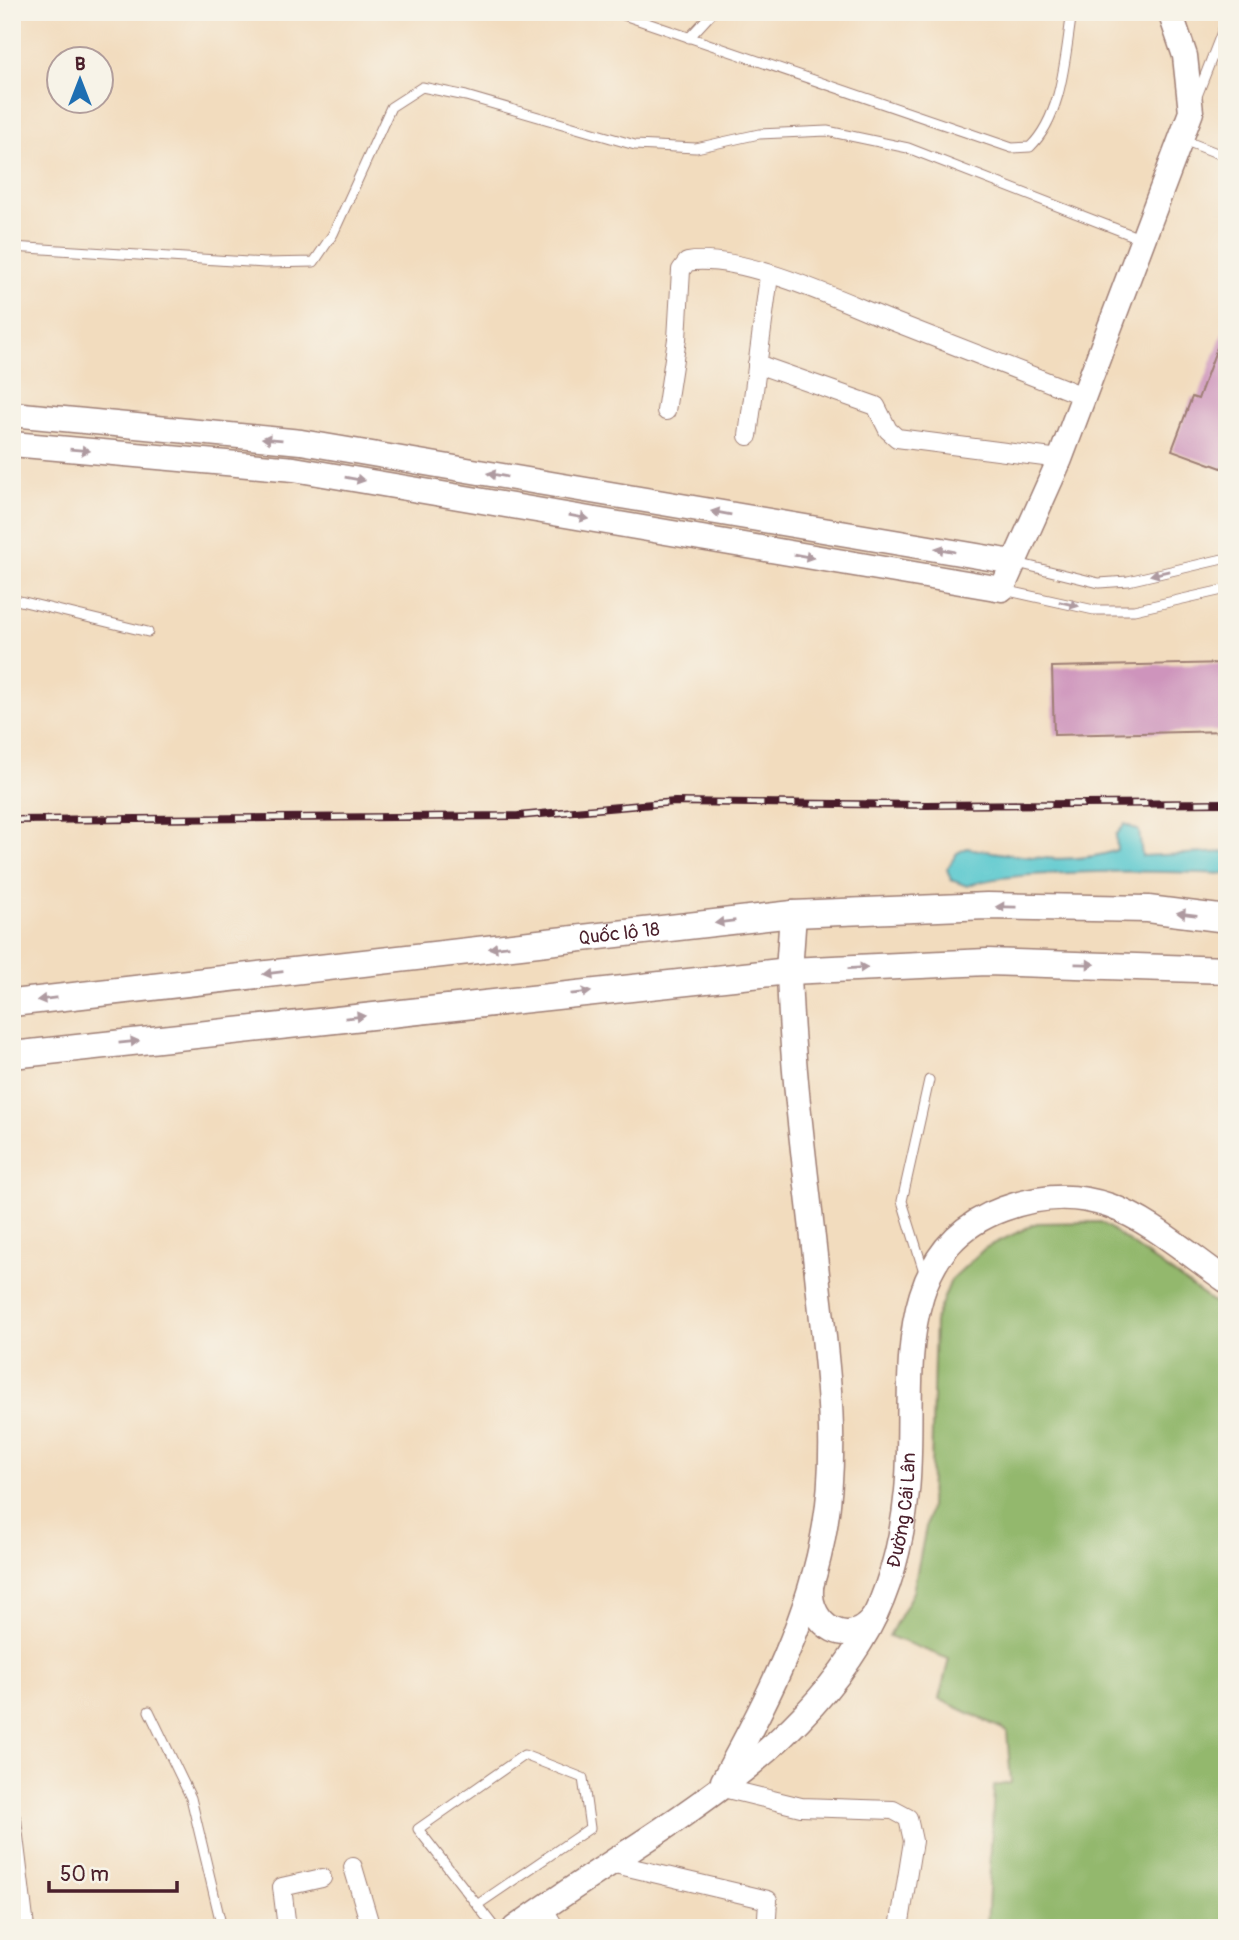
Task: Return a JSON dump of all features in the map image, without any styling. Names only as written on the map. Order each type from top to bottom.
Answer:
[{"type":"main road","points":[[12,444],[294,469],[1002,589],[1059,459],[1191,112],[1185,56],[1170,12]]},
{"type":"main road","points":[[12,414],[301,442],[1013,562]]},
{"type":"main road","name":"Quốc lộ 18","points":[[12,1003],[793,914],[987,906],[1148,909],[1227,919]]},
{"type":"main road","points":[[719,1787],[768,1699],[811,1581],[825,1526],[831,1430],[828,1372],[791,1034],[789,971],[793,914]]},
{"type":"main road","points":[[12,1055],[789,971],[987,962],[1227,970]]},
{"type":"main road","name":"Đường Cái Lân","points":[[515,1928],[549,1918],[611,1863],[760,1758],[836,1679],[879,1608],[901,1537],[908,1488],[911,1350],[916,1312],[927,1280],[941,1252],[964,1231],[993,1212],[1028,1200],[1058,1197],[1101,1200],[1132,1213],[1227,1281]]},
{"type":"main road","points":[[811,1581],[814,1614],[831,1629],[853,1631],[864,1627],[879,1608]]},
{"type":"street","points":[[666,411],[677,339],[681,270],[687,262],[700,260],[769,276],[1083,396]]},
{"type":"street","points":[[748,436],[769,276]]},
{"type":"street","points":[[757,364],[876,406],[888,430],[897,438],[1059,459]]},
{"type":"street","points":[[719,1787],[801,1807],[892,1810],[908,1818],[913,1841],[899,1928]]},
{"type":"street","points":[[12,1820],[25,1928]]},
{"type":"street","points":[[611,1863],[768,1900],[767,1917]]},
{"type":"street","points":[[353,1867],[370,1928]]},
{"type":"street","points":[[287,1928],[282,1887],[322,1878]]},
{"type":"lane","points":[[615,12],[1012,148],[1030,147],[1040,137],[1062,73],[1072,12]]},
{"type":"lane","points":[[644,12],[654,25]]},
{"type":"lane","points":[[689,37],[713,12]]},
{"type":"lane","points":[[1191,112],[1227,19]]},
{"type":"lane","points":[[12,247],[265,264],[314,262],[333,234],[391,107],[422,87],[466,96],[635,145],[696,148],[759,134],[827,131],[908,148],[1142,239]]},
{"type":"lane","points":[[1180,138],[1227,157]]},
{"type":"lane","points":[[1013,562],[1099,583],[1128,581],[1227,558]]},
{"type":"lane","points":[[1002,589],[1094,610],[1134,610],[1227,589]]},
{"type":"lane","points":[[12,599],[148,632]]},
{"type":"lane","points":[[927,1280],[902,1201],[929,1080]]},
{"type":"lane","points":[[149,1711],[191,1798],[222,1928]]},
{"type":"lane","points":[[477,1905],[590,1828],[583,1777],[524,1755],[418,1829],[477,1905],[495,1928]]},
{"type":"green space","points":[[1101,1222],[1227,1312],[1227,1928],[987,1928],[994,1786],[1011,1783],[1007,1731],[939,1699],[949,1659],[889,1636],[913,1592],[930,1507],[935,1320],[951,1280],[985,1248],[1037,1223]]},
{"type":"water","points":[[1125,824],[1139,831],[1142,856],[1227,852],[1227,874],[1137,871],[1070,873],[1006,877],[967,886],[951,880],[947,869],[957,853],[967,848],[1042,858],[1100,855],[1117,850],[1116,835]]},
{"type":"building","points":[[1225,326],[1227,470],[1172,450],[1192,397],[1198,399]]},
{"type":"building","points":[[1227,663],[1227,731],[1054,735],[1052,667]]},
{"type":"railway","points":[[12,820],[518,816],[675,802],[925,805],[1227,803]]}]
